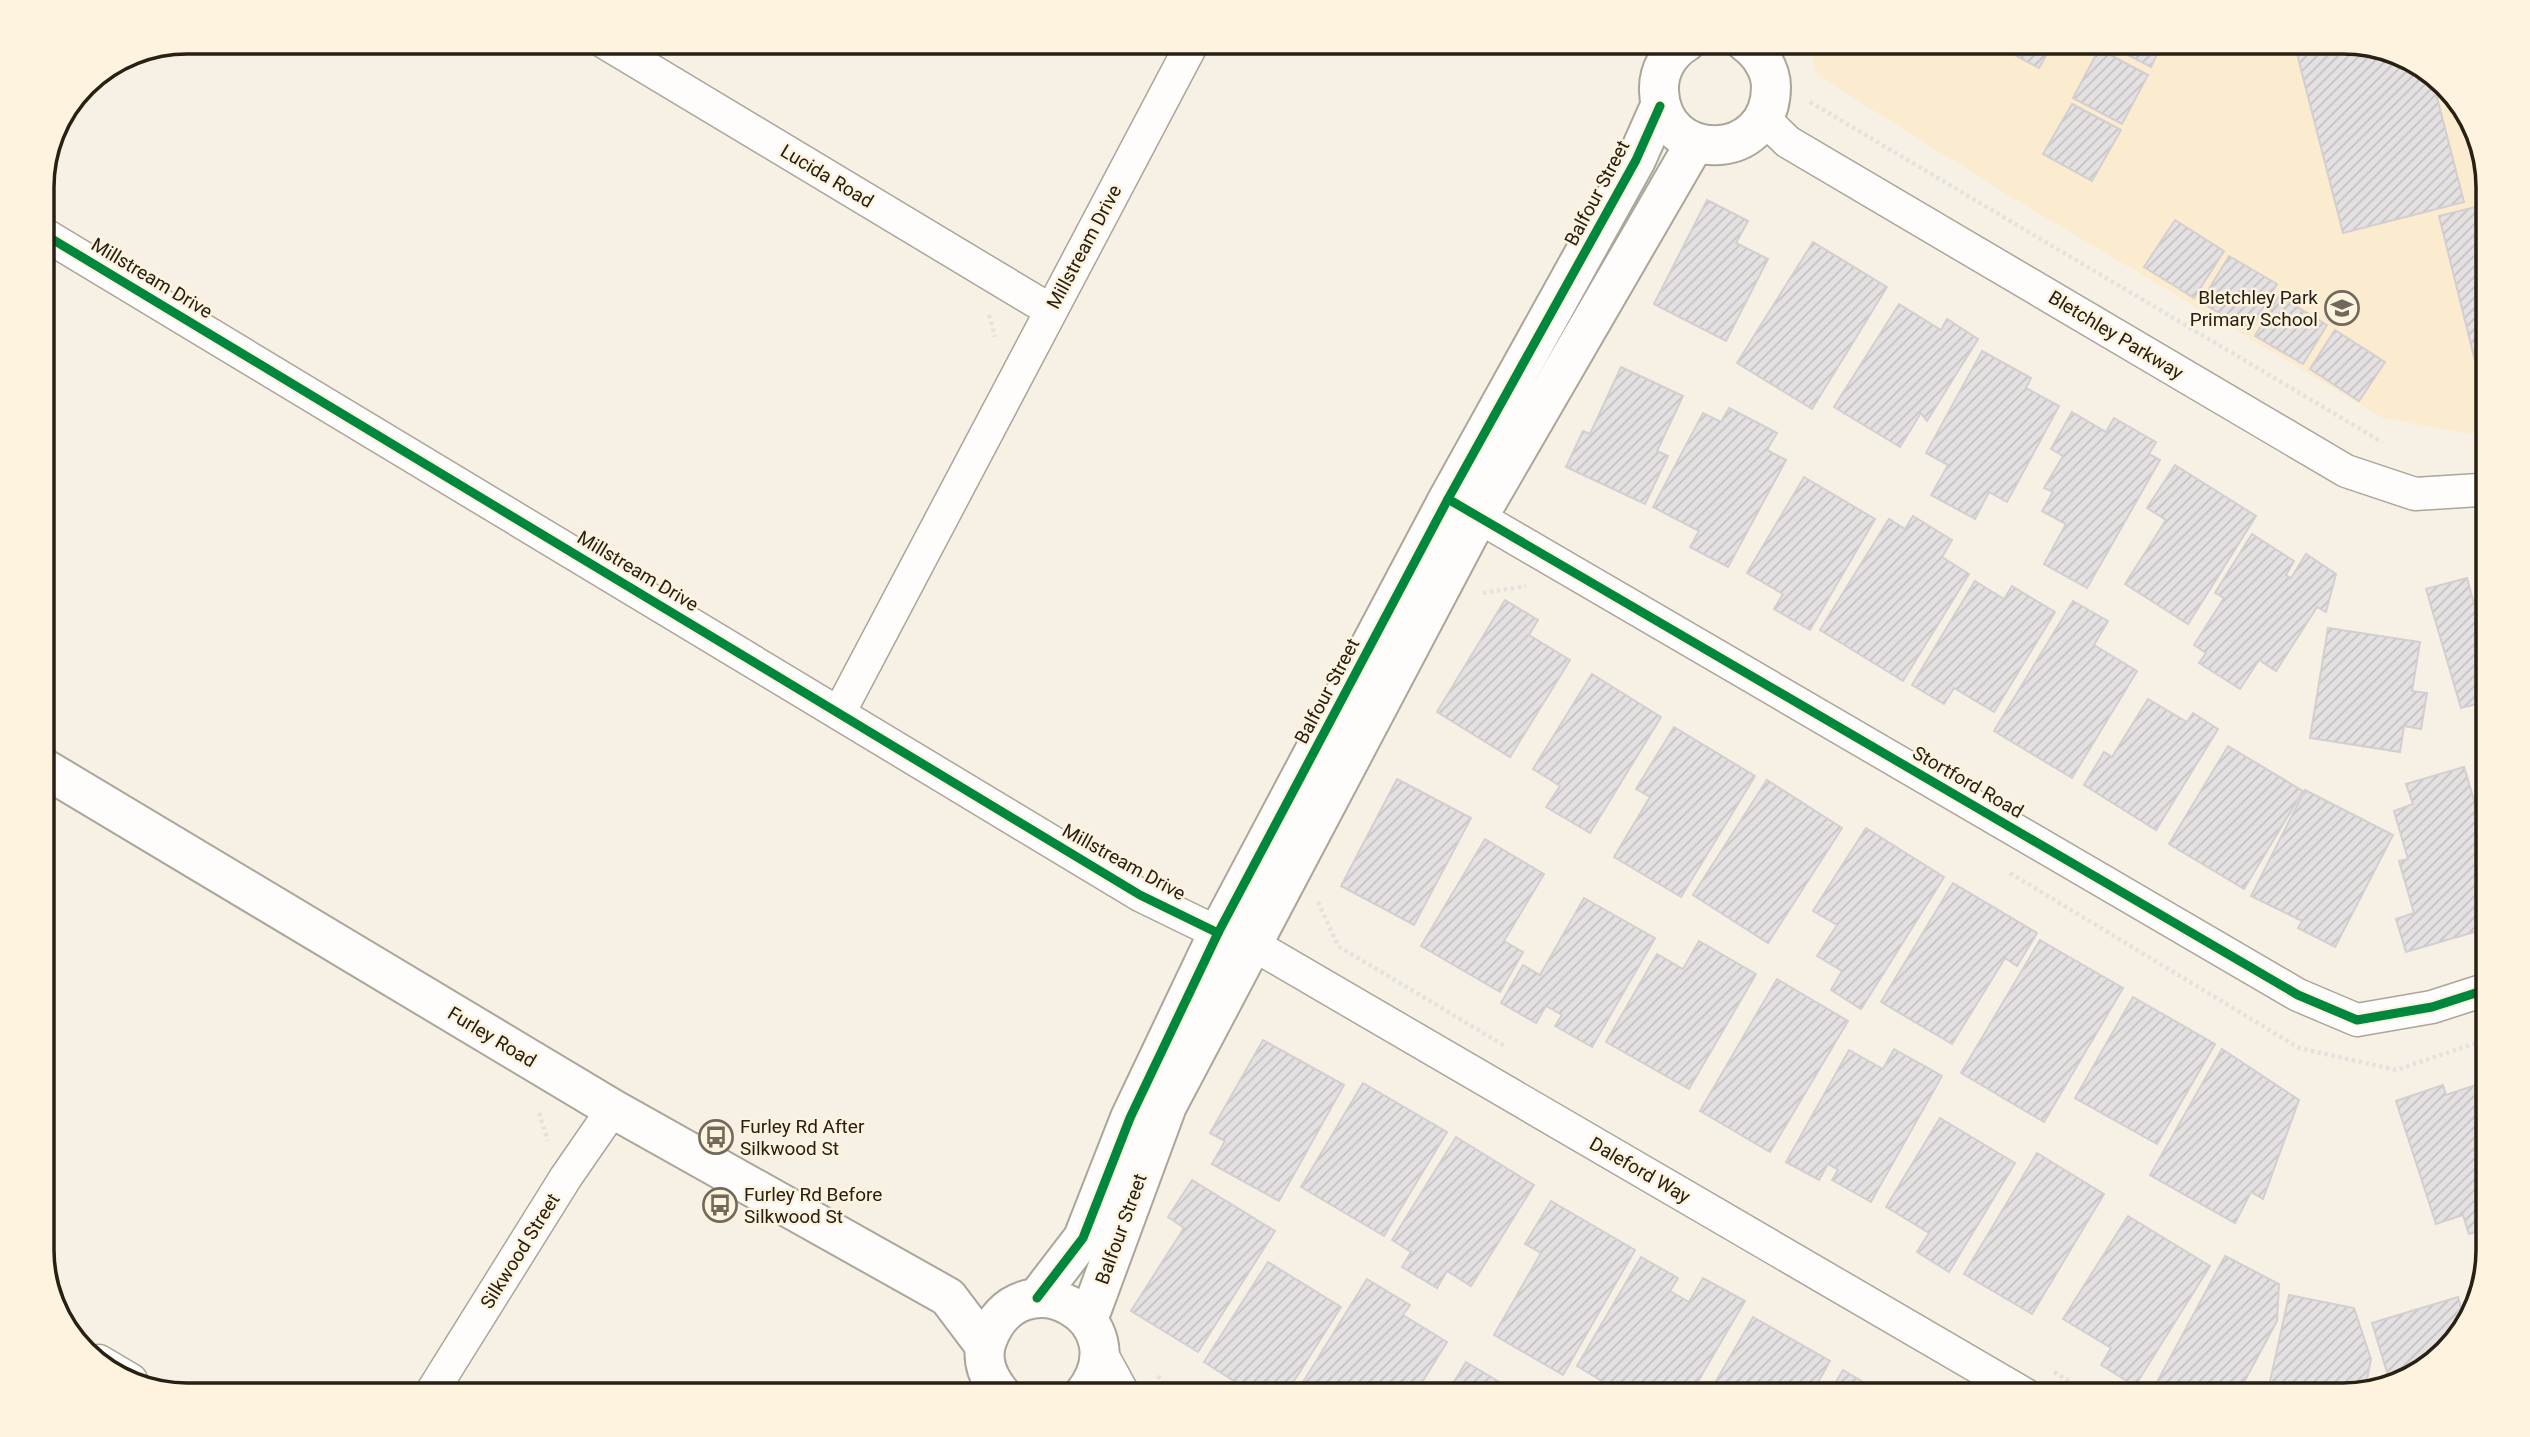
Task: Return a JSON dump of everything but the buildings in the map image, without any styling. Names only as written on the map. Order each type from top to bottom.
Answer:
[{"type":"street","name":"Balfour Street","points":[[985,1346],[991,1328],[1002,1314],[1027,1300],[1083,1238],[1130,1118],[1219,933],[1347,728],[1463,508],[1636,160],[1660,106],[1658,89],[1661,72],[1671,54]]},
{"type":"street","points":[[1660,106],[1668,122],[1680,134],[1695,143],[1726,145],[1741,140],[1754,131],[1764,119],[1771,100],[1771,81],[1761,54]]},
{"type":"street","name":"Lucida Road","points":[[625,55],[1050,310]]},
{"type":"street","name":"Millstream Drive","points":[[839,713],[1186,55]]},
{"type":"street","name":"Bletchley Parkway","points":[[1764,119],[1788,142],[2346,471],[2414,494],[2475,490]]},
{"type":"street","name":"Balfour Street","points":[[1463,508],[1695,143]]},
{"type":"street","name":"Millstream Drive","points":[[55,241],[1140,895],[1219,933]]},
{"type":"street","name":"Stortford Road","points":[[1463,508],[2298,995],[2357,1020],[2432,1007],[2476,993]]},
{"type":"street","name":"Balfour Street","points":[[1092,1383],[1099,1368],[1094,1336],[1167,1106],[1254,945],[1347,728]]},
{"type":"street","name":"Furley Road","points":[[55,775],[612,1109],[948,1297],[985,1346]]},
{"type":"street","name":"Daleford Way","points":[[1254,945],[2005,1383]]},
{"type":"street","name":"Silkwood Street","points":[[437,1383],[566,1177],[612,1109]]},
{"type":"street","name":"Furley Road","points":[[948,1297],[1027,1300]]},
{"type":"street","points":[[1027,1300],[1056,1299],[1074,1307],[1094,1336],[1118,1383]]},
{"type":"street","points":[[985,1346],[992,1383]]},
{"type":"path","points":[[1810,103],[2391,448]]},
{"type":"path","points":[[1157,1375],[1163,1383]]},
{"type":"shaded area","name":"Bletchley Park Primary School","points":[[1811,54],[2343,54],[2377,59],[2409,72],[2430,87],[2453,113],[2469,144],[2473,161],[2475,432],[2471,434],[2383,418],[2011,197],[1817,75]]},
{"type":"cycle path","points":[[1037,1298],[1083,1238],[1130,1118],[1218,933],[1448,499],[1636,160],[1660,106]]},
{"type":"cycle path","points":[[55,241],[1140,895],[1218,933]]},
{"type":"cycle path","points":[[1448,499],[2298,995],[2357,1020],[2432,1007],[2476,993]]},
{"type":"place","name":"Bletchley Park Primary School","points":[[2342,308]]},
{"type":"place","name":"Furley Rd After Silkwood St","points":[[716,1137]]},
{"type":"place","name":"Furley Rd Before Silkwood St","points":[[720,1205]]}]
